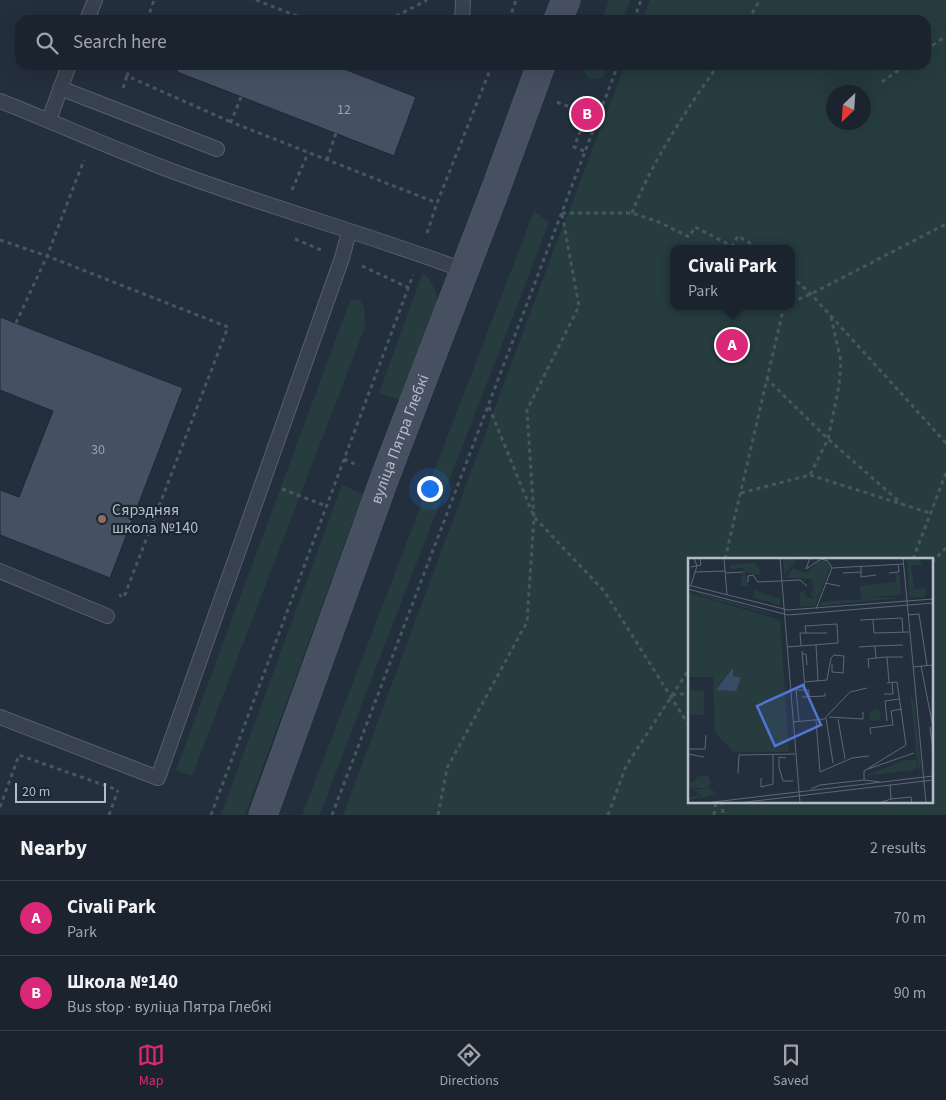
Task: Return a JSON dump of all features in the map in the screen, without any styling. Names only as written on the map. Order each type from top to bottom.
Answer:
[{"type":"main road","points":[[560,15],[566,0]]},
{"type":"main road","name":"вуліца Пятра Глебкі","points":[[262,815],[381,486],[496,188],[539,70]]},
{"type":"lane","points":[[89,15],[95,0]]},
{"type":"lane","points":[[462,15],[463,0]]},
{"type":"lane","points":[[49,120],[67,70]]},
{"type":"lane","points":[[60,88],[217,149]]},
{"type":"lane","points":[[0,101],[172,171],[463,270]]},
{"type":"lane","points":[[0,717],[158,778],[350,232]]},
{"type":"lane","points":[[0,571],[107,616]]},
{"type":"path","points":[[149,15],[154,0]]},
{"type":"path","points":[[256,0],[294,15]]},
{"type":"path","points":[[398,15],[427,0]]},
{"type":"path","points":[[511,15],[516,0]]},
{"type":"path","points":[[636,15],[641,0]]},
{"type":"path","points":[[751,15],[760,0]]},
{"type":"path","points":[[931,46],[946,36]]},
{"type":"path","points":[[129,70],[127,76],[231,122],[437,203]]},
{"type":"path","points":[[211,815],[409,288],[437,203],[490,70]]},
{"type":"path","points":[[332,815],[616,70]]},
{"type":"path","points":[[632,213],[646,181],[688,110],[715,70]]},
{"type":"path","points":[[882,82],[899,70]]},
{"type":"path","points":[[231,122],[241,97]]},
{"type":"path","points":[[584,151],[574,147],[593,99],[604,103]]},
{"type":"path","points":[[327,160],[336,133]]},
{"type":"path","points":[[16,323],[47,256],[84,158]]},
{"type":"path","points":[[562,213],[632,213],[659,222],[689,237],[695,227],[730,245]]},
{"type":"path","points":[[438,815],[446,768],[527,622],[534,517],[527,410],[579,306],[562,213]]},
{"type":"path","points":[[795,300],[946,224]]},
{"type":"path","points":[[733,245],[738,236],[753,245]]},
{"type":"path","points":[[0,240],[47,256],[228,327],[124,598],[116,594]]},
{"type":"path","points":[[795,280],[946,443]]},
{"type":"path","points":[[725,558],[783,310]]},
{"type":"path","points":[[810,474],[828,439],[839,386],[841,361],[831,317]]},
{"type":"path","points":[[766,378],[828,439],[902,504]]},
{"type":"path","points":[[489,406],[534,517],[604,591],[688,724]]},
{"type":"path","points":[[913,558],[946,473]]},
{"type":"path","points":[[741,493],[810,474],[930,514]]},
{"type":"path","points":[[263,482],[326,506]]},
{"type":"path","points":[[934,560],[946,548]]},
{"type":"path","points":[[608,815],[626,766],[688,671]]},
{"type":"path","points":[[671,696],[688,693]]},
{"type":"path","points":[[0,807],[20,755],[118,790]]},
{"type":"path","points":[[109,815],[126,766]]},
{"type":"path","points":[[714,815],[716,802]]},
{"type":"path","points":[[722,802],[723,815]]},
{"type":"green space","points":[[609,0],[630,0],[625,15],[604,15]]},
{"type":"green space","points":[[650,0],[946,0],[946,815],[343,815],[553,252],[623,70],[931,70],[931,15],[644,15]]},
{"type":"green space","points":[[584,70],[606,70],[603,78],[589,79]]},
{"type":"green space","points":[[534,211],[549,222],[521,296],[376,666],[320,815],[302,815]]},
{"type":"green space","points":[[423,272],[434,287],[439,305],[403,401],[379,393]]},
{"type":"green space","points":[[359,299],[364,307],[365,327],[192,776],[176,770],[350,301]]},
{"type":"green space","points":[[342,485],[363,494],[245,815],[221,815]]},
{"type":"building","points":[[178,70],[347,70],[416,97],[394,156],[177,72]]},
{"type":"building","points":[[0,317],[183,388],[110,578],[0,535],[0,490],[19,497],[53,411],[0,390]]},
{"type":"place","name":"Школа №140","points":[[587,114]]},
{"type":"place","name":"Civali Park","points":[[732,345]]},
{"type":"place","name":"Сярэдняя школа №140","points":[[102,519]]}]
